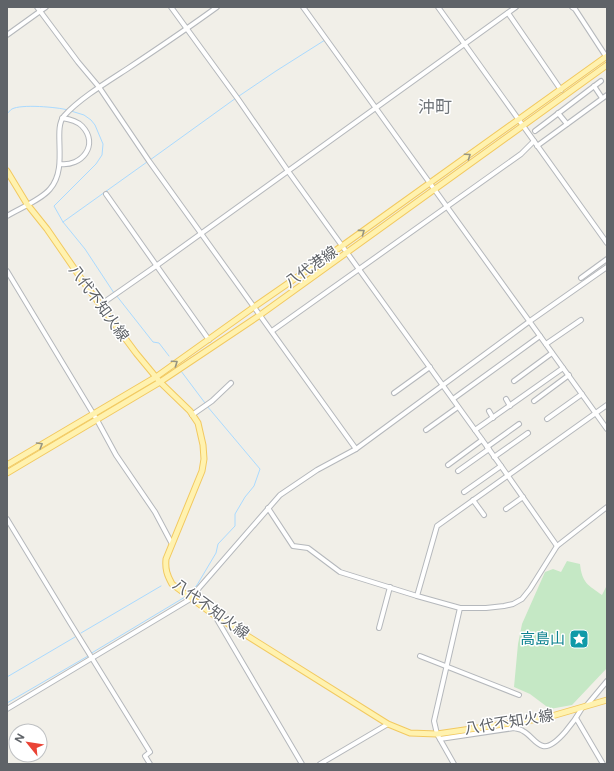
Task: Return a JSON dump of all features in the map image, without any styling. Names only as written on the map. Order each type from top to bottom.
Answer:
[{"type":"main road","name":"八代港線","points":[[7,465],[156,377],[607,57]]},
{"type":"main road","name":"八代港線","points":[[7,473],[160,382],[260,315],[607,65]]},
{"type":"main road","name":"八代不知火線","points":[[7,171],[27,204],[47,229],[100,305],[136,353],[160,382],[198,423],[203,445],[204,459],[202,471],[166,558],[165,568],[172,584],[214,615],[388,724],[410,733],[438,736],[545,718],[607,700]]},
{"type":"street","points":[[7,35],[39,9],[46,7]]},
{"type":"street","points":[[170,7],[453,399],[557,546]]},
{"type":"street","points":[[7,216],[44,195],[58,177],[60,164],[60,128],[65,115],[99,87],[187,29],[217,7]]},
{"type":"street","points":[[303,7],[607,429]]},
{"type":"street","points":[[438,7],[607,243]]},
{"type":"street","points":[[100,305],[516,7]]},
{"type":"street","points":[[572,7],[575,9],[607,57]]},
{"type":"street","points":[[39,9],[78,62],[99,87],[200,233],[356,449]]},
{"type":"street","points":[[508,13],[561,90]]},
{"type":"street","points":[[535,132],[601,81]]},
{"type":"street","points":[[594,86],[602,98]]},
{"type":"street","points":[[537,146],[607,95]]},
{"type":"street","points":[[558,113],[567,124]]},
{"type":"street","points":[[60,164],[74,162],[84,156],[89,148],[90,142],[82,126],[65,115]]},
{"type":"street","points":[[272,331],[521,154],[534,141]]},
{"type":"street","points":[[106,194],[209,340]]},
{"type":"street","points":[[581,278],[607,259]]},
{"type":"street","points":[[7,709],[91,656],[190,597],[280,495],[317,470],[356,449],[530,321],[607,267]]},
{"type":"street","points":[[7,271],[97,420],[116,455],[155,512],[172,544]]},
{"type":"street","points":[[546,344],[581,320]]},
{"type":"street","points":[[453,399],[540,336]]},
{"type":"street","points":[[514,381],[552,353]]},
{"type":"street","points":[[394,393],[430,367]]},
{"type":"street","points":[[475,430],[563,368]]},
{"type":"street","points":[[534,401],[569,375]]},
{"type":"street","points":[[192,415],[212,401],[231,383]]},
{"type":"street","points":[[547,419],[582,394]]},
{"type":"street","points":[[506,399],[510,406]]},
{"type":"street","points":[[417,596],[437,526],[607,405]]},
{"type":"street","points":[[426,430],[458,407]]},
{"type":"street","points":[[489,411],[493,418]]},
{"type":"street","points":[[458,471],[519,424]]},
{"type":"street","points":[[494,457],[528,433]]},
{"type":"street","points":[[448,465],[482,440]]},
{"type":"street","points":[[464,492],[501,466]]},
{"type":"street","points":[[506,509],[523,497]]},
{"type":"street","points":[[473,500],[484,515]]},
{"type":"street","points":[[268,508],[293,546],[308,548],[340,572],[460,608],[486,608],[504,606],[519,601],[530,589],[557,546],[607,507]]},
{"type":"street","points":[[7,519],[150,752],[145,756],[150,764]]},
{"type":"street","points":[[379,628],[390,587]]},
{"type":"street","points":[[454,764],[438,736],[434,720],[460,608]]},
{"type":"street","points":[[214,615],[302,764]]},
{"type":"street","points":[[420,656],[519,695]]},
{"type":"street","points":[[438,736],[514,728],[524,731],[535,742],[543,746],[548,746],[556,741],[607,681]]},
{"type":"street","points":[[576,718],[603,764]]},
{"type":"street","points":[[320,764],[388,724]]},
{"type":"green space","points":[[567,561],[580,564],[582,575],[586,583],[602,595],[607,585],[607,668],[572,705],[550,709],[530,694],[514,687],[518,644],[522,624],[545,572],[553,569],[561,572]]},
{"type":"waterway","points":[[239,96],[325,40]]},
{"type":"waterway","points":[[150,160],[236,98]]},
{"type":"waterway","points":[[7,114],[10,110],[17,107],[31,106],[68,110]]},
{"type":"waterway","points":[[71,111],[84,115],[95,125],[103,144],[102,155],[96,164],[54,206],[63,222],[85,249],[114,293]]},
{"type":"waterway","points":[[63,222],[147,162]]},
{"type":"waterway","points":[[116,295],[153,342],[159,343],[169,356]]},
{"type":"waterway","points":[[181,371],[205,403]]},
{"type":"waterway","points":[[189,594],[197,585],[216,553],[218,544],[235,526],[235,514],[245,497],[254,486],[260,469],[207,406]]},
{"type":"waterway","points":[[81,633],[161,586]]},
{"type":"waterway","points":[[90,654],[185,597]]},
{"type":"waterway","points":[[7,677],[75,637]]},
{"type":"waterway","points":[[7,703],[88,656]]},
{"type":"place","name":"高島山","points":[[579,639]]},
{"type":"district","name":"沖町","points":[[435,107]]}]
